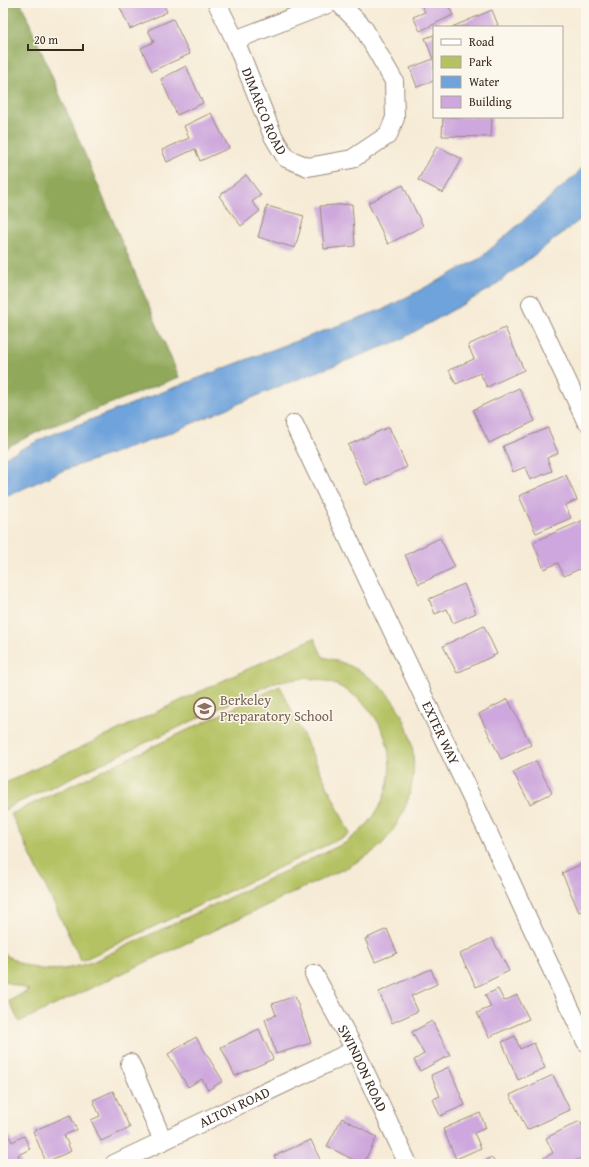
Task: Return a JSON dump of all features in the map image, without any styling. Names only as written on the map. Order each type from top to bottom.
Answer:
[{"type":"street","name":"DIMARCO ROAD","points":[[217,3],[235,40],[272,136],[286,158],[308,167],[352,159],[388,135],[395,118],[394,81],[364,27],[339,3]]},
{"type":"street","points":[[235,40],[330,3]]},
{"type":"street","points":[[531,304],[586,421]]},
{"type":"street","name":"EXTER WAY","points":[[294,424],[488,830],[586,1042]]},
{"type":"street","name":"SWINDON ROAD","points":[[314,974],[355,1050],[408,1164]]},
{"type":"street","name":"ALTON ROAD","points":[[114,1164],[355,1050]]},
{"type":"street","points":[[130,1063],[163,1141]]},
{"type":"green space","points":[[3,3],[21,3],[179,377],[42,430],[3,449]]},
{"type":"green space","points":[[314,638],[323,657],[354,668],[378,685],[397,706],[408,732],[413,759],[411,788],[401,816],[383,843],[371,853],[348,867],[19,1022],[9,1001],[29,990],[3,980],[3,953],[25,965],[46,970],[57,970],[80,966],[92,962],[345,843],[370,821],[382,801],[388,780],[389,759],[385,739],[377,720],[363,703],[346,690],[325,681],[318,679],[298,679],[271,684],[3,811],[3,784]]},
{"type":"green space","points":[[280,686],[350,834],[81,961],[11,814]]},
{"type":"water","points":[[586,163],[586,215],[490,289],[398,341],[280,386],[158,438],[64,470],[3,498],[3,458],[46,437],[261,354],[386,308],[479,259],[576,175]]},
{"type":"building","points":[[118,3],[163,3],[167,12],[130,29]]},
{"type":"building","points":[[420,3],[447,3],[453,15],[420,31],[413,17],[425,12]]},
{"type":"building","points":[[492,10],[498,25],[496,26],[454,26]]},
{"type":"building","points":[[173,19],[190,54],[152,71],[141,48],[154,42],[148,30]]},
{"type":"building","points":[[433,35],[433,59],[425,38]]},
{"type":"building","points":[[433,59],[433,81],[417,87],[410,68]]},
{"type":"building","points":[[186,66],[203,103],[177,115],[161,79]]},
{"type":"building","points":[[211,113],[229,148],[200,161],[195,149],[167,162],[162,150],[189,138],[184,126]]},
{"type":"building","points":[[443,118],[492,118],[491,137],[442,136]]},
{"type":"building","points":[[437,146],[462,159],[443,193],[418,180]]},
{"type":"building","points":[[246,175],[261,195],[252,202],[260,211],[241,226],[219,196]]},
{"type":"building","points":[[403,185],[423,226],[388,244],[368,203]]},
{"type":"building","points":[[352,204],[355,246],[324,249],[320,206]]},
{"type":"building","points":[[267,206],[304,216],[295,248],[258,237]]},
{"type":"building","points":[[505,328],[524,370],[487,387],[480,373],[456,384],[449,370],[474,359],[468,345]]},
{"type":"building","points":[[519,388],[535,421],[489,443],[473,410]]},
{"type":"building","points":[[389,427],[407,467],[366,485],[348,445]]},
{"type":"building","points":[[548,428],[558,453],[547,458],[552,471],[530,480],[525,467],[513,472],[503,446]]},
{"type":"building","points":[[566,475],[577,500],[565,505],[571,518],[536,533],[519,496]]},
{"type":"building","points":[[586,519],[586,566],[564,576],[558,563],[544,569],[533,542]]},
{"type":"building","points":[[440,538],[455,567],[419,584],[405,555]]},
{"type":"building","points":[[464,584],[476,613],[453,623],[447,609],[435,614],[429,599]]},
{"type":"building","points":[[484,626],[497,654],[457,673],[443,646]]},
{"type":"building","points":[[508,699],[531,745],[501,759],[479,714]]},
{"type":"building","points":[[536,761],[552,793],[530,804],[513,772]]},
{"type":"building","points":[[586,862],[586,910],[579,912],[562,873]]},
{"type":"building","points":[[387,929],[397,953],[375,962],[365,939]]},
{"type":"building","points":[[492,938],[509,971],[476,987],[460,954]]},
{"type":"building","points":[[431,969],[437,984],[411,996],[418,1011],[392,1023],[379,992]]},
{"type":"building","points":[[498,989],[504,1001],[517,995],[529,1019],[489,1037],[477,1013],[491,1007],[485,995]]},
{"type":"building","points":[[295,996],[311,1043],[276,1054],[265,1019],[276,1015],[272,1004]]},
{"type":"building","points":[[432,1021],[450,1055],[420,1071],[414,1060],[424,1054],[412,1032]]},
{"type":"building","points":[[259,1029],[273,1059],[235,1076],[221,1047]]},
{"type":"building","points":[[515,1036],[520,1049],[534,1043],[545,1068],[518,1080],[502,1042]]},
{"type":"building","points":[[196,1037],[223,1081],[208,1090],[202,1079],[188,1087],[168,1054]]},
{"type":"building","points":[[449,1067],[465,1105],[440,1116],[433,1099],[440,1096],[431,1075]]},
{"type":"building","points":[[553,1075],[570,1110],[527,1130],[510,1095]]},
{"type":"building","points":[[113,1091],[130,1128],[101,1141],[91,1120],[100,1116],[93,1100]]},
{"type":"building","points":[[480,1113],[486,1128],[474,1133],[481,1148],[456,1159],[443,1129]]},
{"type":"building","points":[[70,1115],[77,1130],[64,1135],[71,1151],[46,1162],[33,1131]]},
{"type":"building","points":[[342,1118],[377,1137],[363,1164],[327,1146]]},
{"type":"building","points":[[580,1121],[586,1133],[586,1156],[568,1164],[544,1164],[542,1159],[553,1153],[546,1138]]},
{"type":"building","points":[[6,1128],[12,1142],[24,1136],[30,1149],[18,1155],[22,1164],[3,1164],[3,1130]]},
{"type":"building","points":[[311,1140],[322,1164],[278,1164],[274,1156]]},
{"type":"building","points":[[491,1157],[496,1164],[482,1164]]},
{"type":"place","name":"Berkeley Preparatory School","points":[[205,708]]}]
